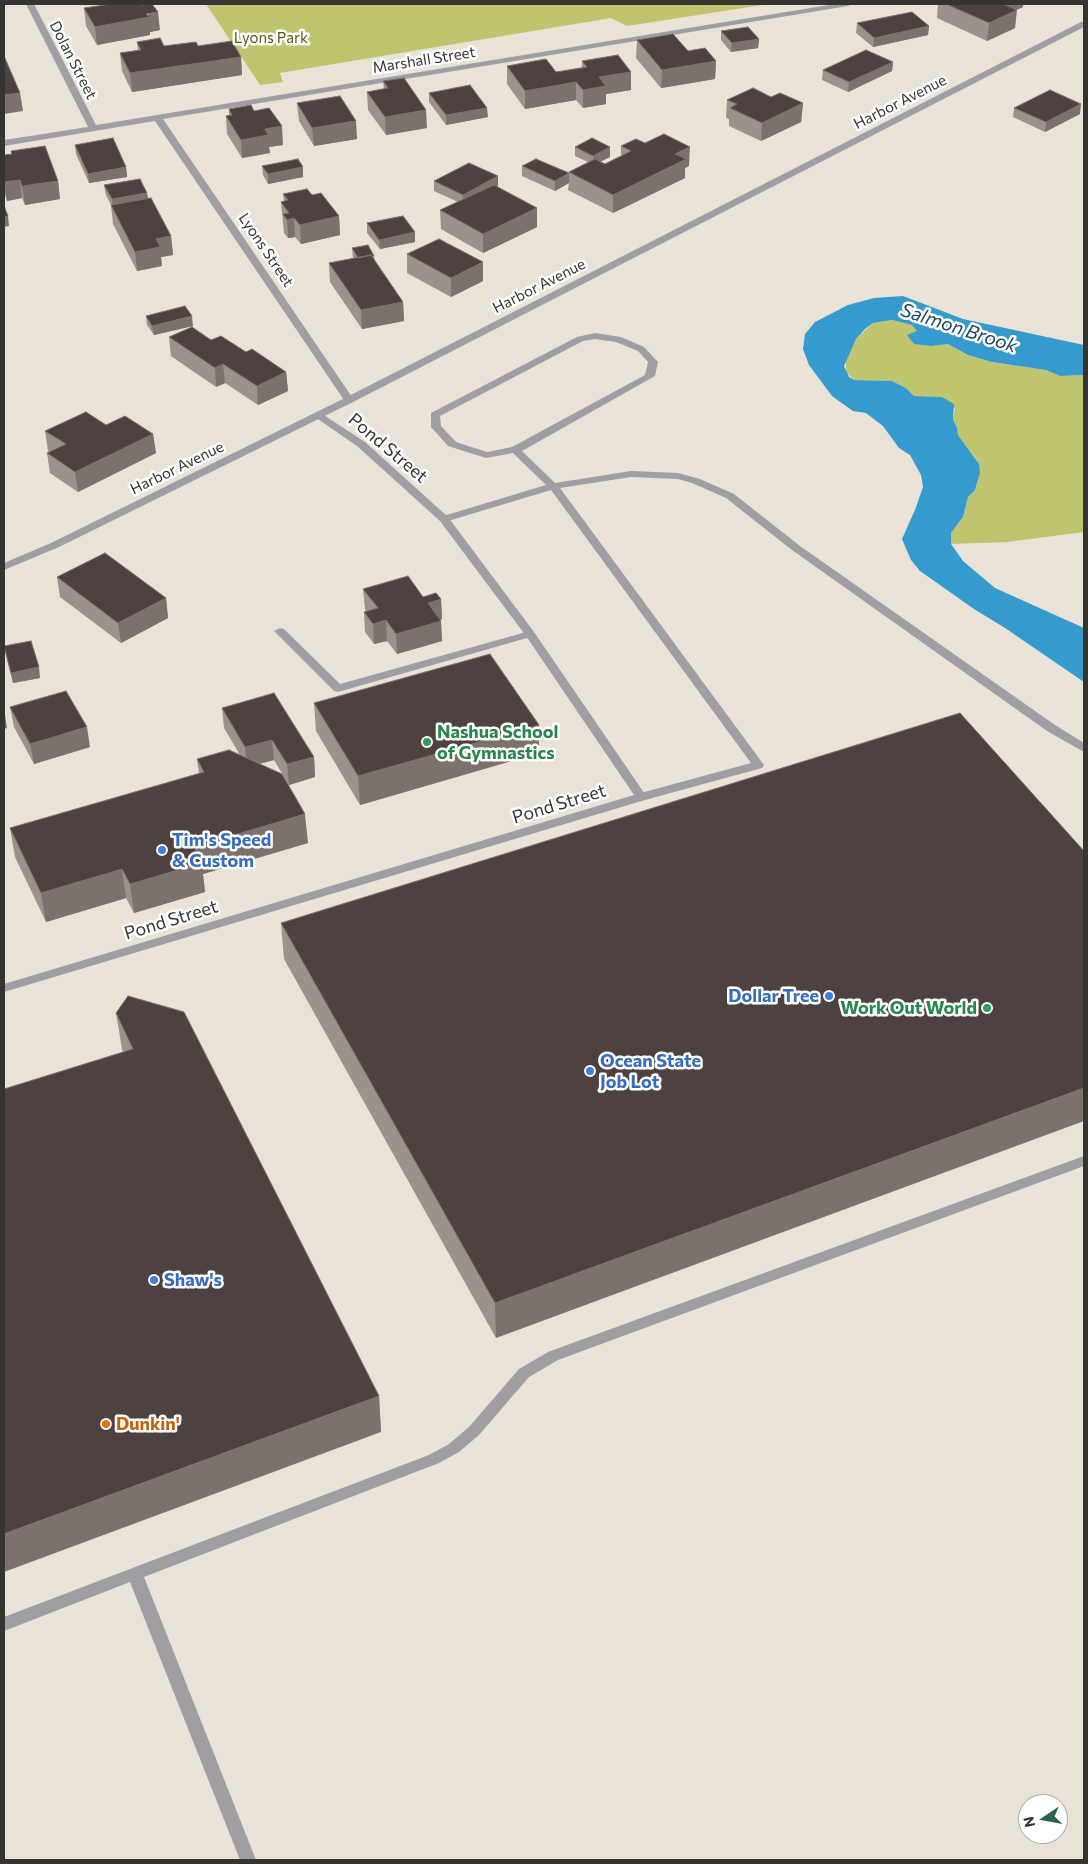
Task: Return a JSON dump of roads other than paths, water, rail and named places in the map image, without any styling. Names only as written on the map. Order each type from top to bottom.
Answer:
[{"type":"street","name":"Dolan Street","points":[[30,4],[93,128]]},
{"type":"street","name":"Marshall Street","points":[[4,143],[848,4]]},
{"type":"street","name":"Harbor Avenue","points":[[4,567],[55,545],[349,400],[1084,24]]},
{"type":"street","name":"Lyons Street","points":[[158,118],[349,400]]},
{"type":"street","points":[[595,336],[618,338],[641,349],[653,362],[650,376],[515,450],[486,455],[452,444],[436,427],[435,415],[580,339],[595,336]]},
{"type":"street","name":"Pond Street","points":[[4,988],[641,797],[530,634],[444,519],[361,444],[319,415]]},
{"type":"street","points":[[515,450],[553,486],[578,518],[758,765],[641,797]]},
{"type":"street","points":[[444,519],[553,486],[632,474],[678,476],[718,490],[740,503],[796,548],[1051,728],[1084,748]]},
{"type":"street","points":[[280,631],[338,688],[530,634]]},
{"type":"street","points":[[4,1624],[398,1475],[445,1454],[474,1431],[524,1373],[553,1356],[1084,1161]]},
{"type":"street","points":[[135,1574],[248,1860]]},
{"type":"water","name":"Salmon Brook","points":[[903,296],[963,319],[1084,345],[1084,375],[1060,376],[1046,370],[992,362],[968,355],[948,344],[931,346],[914,344],[907,335],[917,331],[912,325],[892,320],[873,323],[865,329],[856,339],[844,366],[849,377],[854,380],[892,381],[906,388],[914,396],[942,397],[954,404],[953,419],[958,435],[979,464],[980,473],[975,490],[968,497],[963,517],[951,533],[951,544],[963,561],[995,588],[1084,628],[1084,682],[920,571],[911,560],[902,539],[923,487],[921,475],[910,455],[899,448],[883,426],[866,413],[853,411],[832,396],[809,365],[803,349],[805,334],[815,322],[848,305],[874,298]]},
{"type":"place","name":"Nashua School of Gymnastics","points":[[427,742]]},
{"type":"place","name":"Tim's Speed & Custom","points":[[162,850]]},
{"type":"place","name":"Dollar Tree","points":[[829,996]]},
{"type":"place","name":"Work Out World","points":[[987,1008]]},
{"type":"place","name":"Ocean State Job Lot","points":[[590,1071]]},
{"type":"place","name":"Shaw's","points":[[154,1280]]},
{"type":"place","name":"Dunkin'","points":[[106,1424]]},
{"type":"park label","name":"Lyons Park","points":[[271,38]]}]
